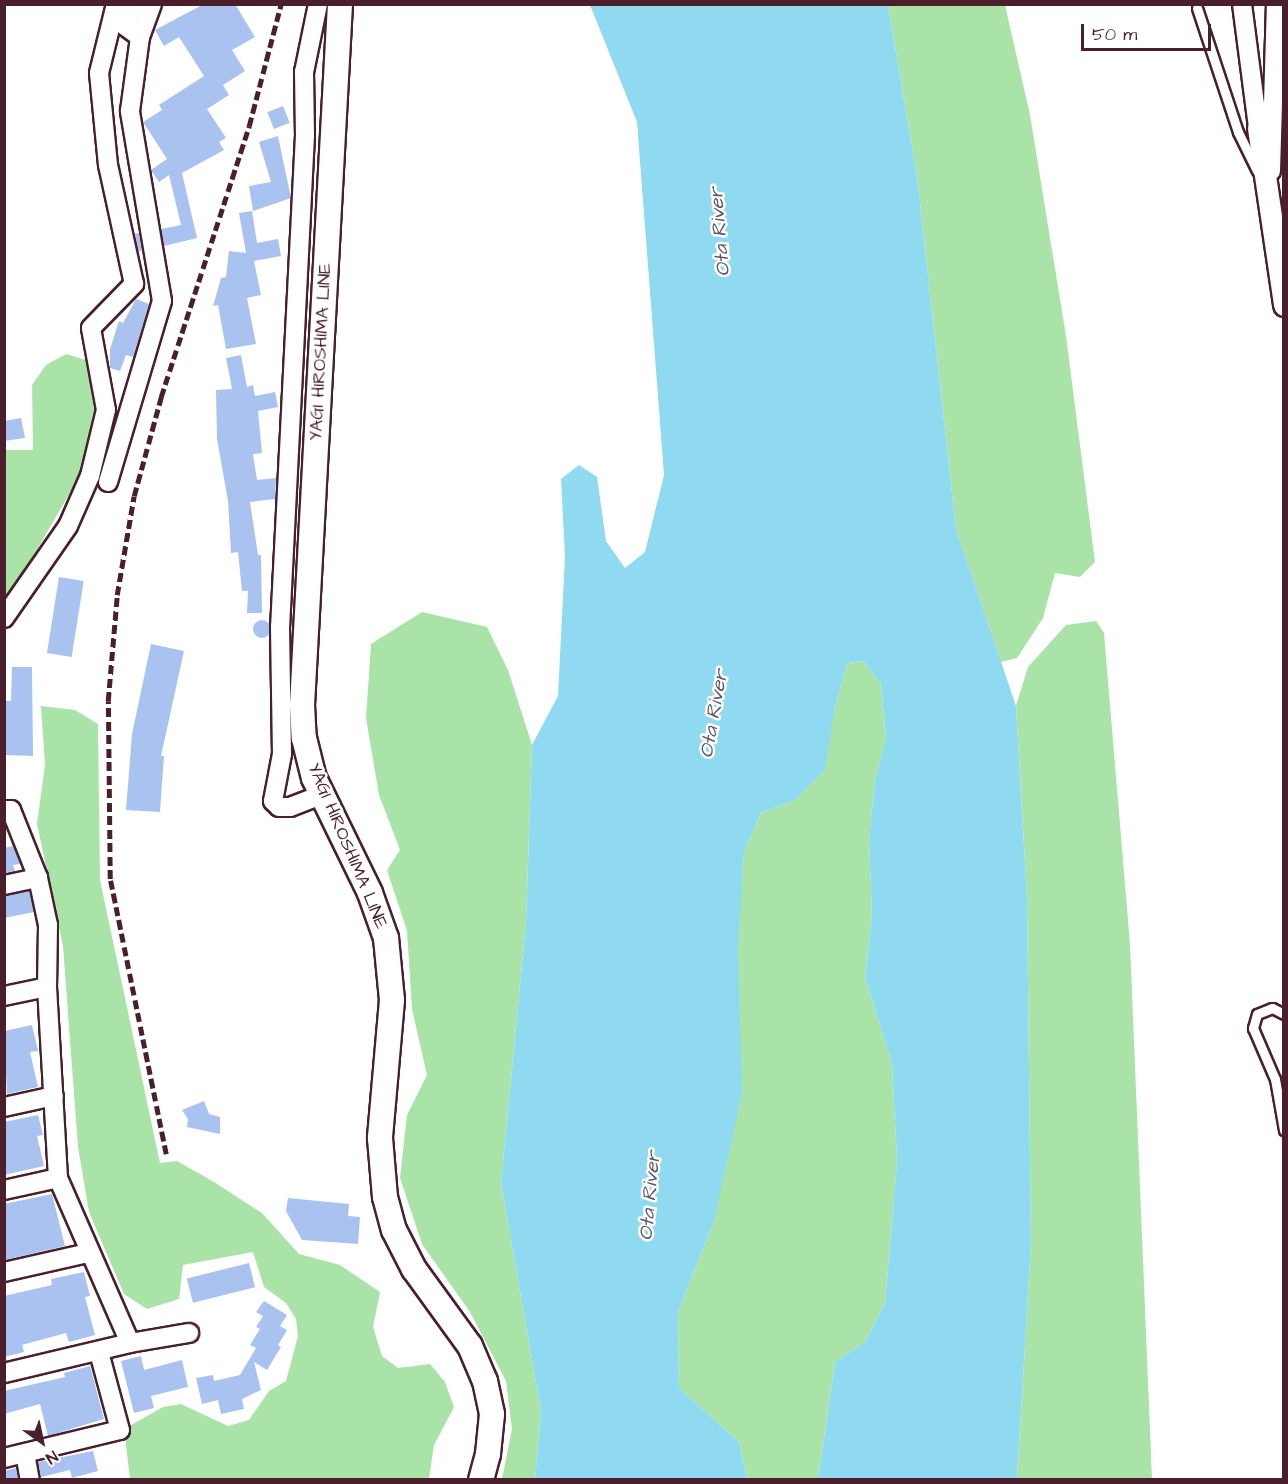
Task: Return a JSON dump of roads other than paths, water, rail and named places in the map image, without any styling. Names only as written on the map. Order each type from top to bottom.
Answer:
[{"type":"main road","name":"YAGI HIROSHIMA LINE","points":[[340,4],[302,705],[304,738],[321,795],[370,893],[386,938],[392,1000],[380,1138],[385,1197],[394,1230],[414,1269],[470,1346],[485,1381],[492,1414],[489,1454],[481,1479]]},
{"type":"street","points":[[4,618],[68,526],[90,476],[106,410],[92,328],[134,284],[108,165],[99,73],[116,4]]},
{"type":"street","points":[[134,4],[125,27],[140,37]]},
{"type":"street","points":[[108,482],[162,301],[130,111],[140,37],[152,4]]},
{"type":"street","points":[[318,4],[304,72],[304,146],[280,627],[282,754],[273,801],[279,807],[290,807],[321,795]]},
{"type":"street","points":[[1242,4],[1258,128],[1270,198],[1279,224],[1284,305]]},
{"type":"street","points":[[1270,198],[1276,4]]},
{"type":"street","points":[[4,810],[11,810],[38,878],[48,925],[47,987],[58,1178],[88,1253],[130,1343]]},
{"type":"street","points":[[4,885],[38,878]]},
{"type":"street","points":[[4,996],[47,987]]},
{"type":"street","points":[[4,1107],[54,1096]]},
{"type":"street","points":[[4,1190],[58,1178]]},
{"type":"street","points":[[4,1272],[88,1253]]},
{"type":"street","points":[[4,1373],[130,1343],[189,1333]]},
{"type":"street","points":[[4,1458],[120,1430],[99,1352]]},
{"type":"street","points":[[25,1453],[30,1479]]},
{"type":"lane","points":[[1197,8],[1238,132],[1270,198]]},
{"type":"lane","points":[[1284,1014],[1272,1008],[1257,1014],[1253,1028],[1275,1079],[1284,1130]]},
{"type":"water","name":"Ota River","points":[[590,5],[888,5],[917,176],[956,529],[1016,706],[1027,898],[1031,1243],[1017,1479],[818,1479],[835,1362],[865,1342],[885,1303],[897,1161],[892,1063],[865,978],[872,915],[869,840],[875,780],[886,738],[881,685],[864,661],[847,663],[834,712],[825,770],[795,800],[761,813],[744,852],[738,947],[742,1093],[714,1221],[678,1312],[679,1388],[739,1442],[747,1479],[535,1479],[541,1411],[501,1183],[526,922],[532,745],[558,696],[565,556],[561,479],[579,465],[597,477],[606,541],[625,568],[645,552],[664,475],[637,122]]},
{"type":"railway","points":[[166,1154],[110,879],[108,701],[117,595],[134,496],[161,397],[249,126],[281,4]]}]
